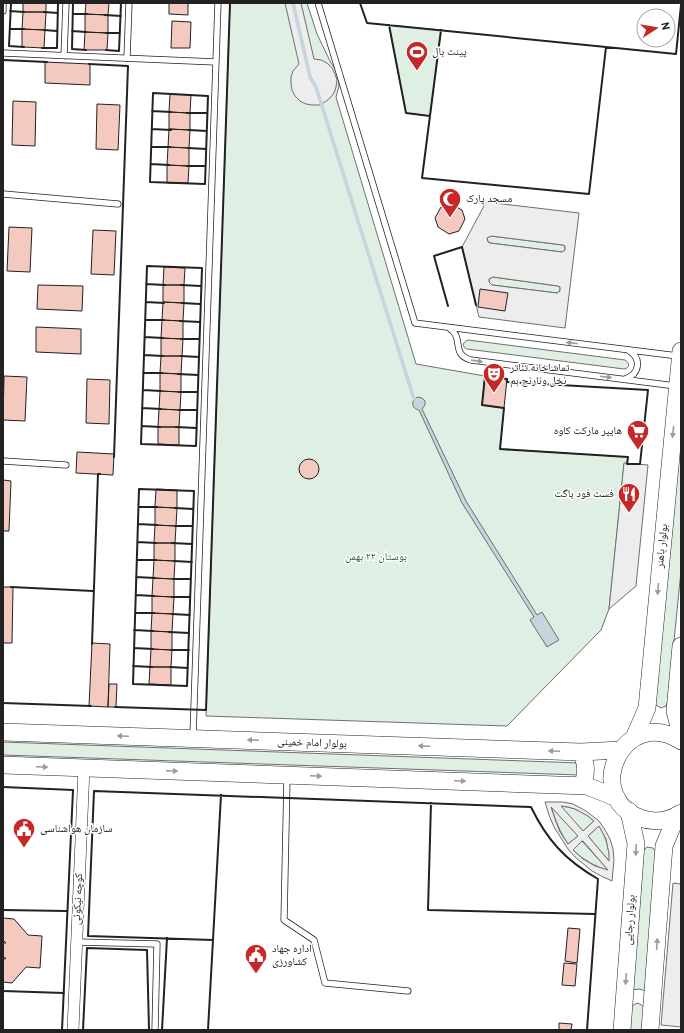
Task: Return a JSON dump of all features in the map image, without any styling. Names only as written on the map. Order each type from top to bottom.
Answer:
[{"type":"main road","name":"بولوار باهنر","points":[[634,738],[647,708],[681,351]]},
{"type":"main road","points":[[681,646],[675,711],[681,735]]},
{"type":"main road","name":"بولوار امام خمینی","points":[[3,732],[581,752],[621,750]]},
{"type":"main road","points":[[679,814],[669,819],[652,821],[640,818],[629,812],[617,798],[612,782],[612,773],[613,765],[621,750],[634,738],[650,733],[659,733],[668,734],[681,741]]},
{"type":"main road","points":[[581,752],[586,768],[586,774],[582,786]]},
{"type":"main road","points":[[3,765],[587,786],[617,798]]},
{"type":"main road","name":"بولوار رجایی","points":[[622,1030],[636,844],[629,812]]},
{"type":"main road","points":[[650,1030],[664,846],[679,814]]},
{"type":"main road","points":[[624,1009],[628,1000],[639,996],[648,1001],[652,1011]]},
{"type":"street","name":"کوچه نیکوئی","points":[[73,1030],[84,768]]},
{"type":"lane","points":[[3,3],[3,11]]},
{"type":"lane","points":[[64,56],[66,3]]},
{"type":"lane","points":[[127,58],[129,3]]},
{"type":"lane","points":[[193,738],[218,3]]},
{"type":"lane","points":[[318,3],[415,323],[680,356]]},
{"type":"lane","points":[[3,53],[216,62]]},
{"type":"lane","points":[[3,194],[118,204]]},
{"type":"lane","points":[[445,327],[456,334],[458,348],[462,356],[471,360],[678,386]]},
{"type":"lane","points":[[458,344],[462,335],[470,331],[474,331]]},
{"type":"lane","points":[[621,379],[626,379],[634,375],[638,366],[636,357],[629,351],[625,350]]},
{"type":"lane","points":[[3,461],[66,465]]},
{"type":"lane","points":[[288,776],[284,920],[314,940],[325,983],[408,991]]},
{"type":"lane","points":[[76,942],[157,944],[155,1030]]},
{"type":"green space","name":"بوستان ۲۲ بهمن","points":[[230,3],[307,3],[317,34],[331,63],[338,73],[339,86],[336,97],[416,364],[485,376],[482,405],[504,408],[500,449],[628,457],[627,464],[624,464],[609,609],[601,630],[507,726],[206,716]]},
{"type":"green space","name":"پینت بال","points":[[389,25],[441,30],[430,116],[406,113]]},
{"type":"green space","points":[[491,236],[563,245],[565,246],[565,250],[562,252],[490,243],[488,242],[487,238]]},
{"type":"green space","points":[[493,277],[558,286],[560,287],[560,291],[557,293],[492,285],[489,282],[489,279]]},
{"type":"green space","points":[[468,340],[625,360],[629,365],[624,369],[467,349],[463,344]]},
{"type":"green space","points":[[681,425],[681,571],[668,701],[666,706],[661,708],[655,703]]},
{"type":"green space","points":[[3,742],[580,763],[579,775],[3,755]]},
{"type":"green space","points":[[551,806],[578,836],[568,844],[558,826]]},
{"type":"green space","points":[[560,806],[578,810],[594,821],[583,831]]},
{"type":"green space","points":[[599,826],[607,843],[610,862],[588,836]]},
{"type":"green space","points":[[582,841],[609,871],[598,867],[581,857],[573,850]]},
{"type":"green space","points":[[647,847],[653,848],[656,852],[646,991],[639,989],[632,990],[643,851]]},
{"type":"green space","points":[[638,1003],[644,1008],[643,1030],[629,1030],[631,1007]]},
{"type":"shaded area","points":[[285,3],[301,3],[314,59],[327,63],[332,68],[337,80],[334,93],[325,102],[319,105],[306,104],[300,101],[292,90],[291,77],[293,71],[299,64]]},
{"type":"shaded area","points":[[486,202],[579,213],[565,328],[479,317],[462,247]],"holes":[[[491,236],[563,245],[565,246],[565,250],[562,252],[490,243],[488,242],[487,238]],[[493,277],[558,286],[560,287],[560,291],[557,293],[492,285],[489,282],[489,279]]]},
{"type":"shaded area","points":[[417,397],[422,398],[425,401],[425,405],[422,409],[466,501],[537,615],[542,612],[559,640],[547,647],[530,620],[534,617],[462,503],[419,410],[413,406],[413,401]]},
{"type":"shaded area","points":[[624,463],[648,465],[636,586],[609,609]]},
{"type":"shaded area","points":[[545,802],[563,802],[573,804],[586,811],[599,821],[610,839],[613,849],[614,860],[612,881],[592,871],[575,857],[554,827]],"holes":[[[561,806],[575,809],[594,821],[583,831]],[[551,807],[578,836],[568,844],[560,832]],[[599,826],[606,839],[609,861],[588,836]],[[583,841],[608,870],[595,866],[583,859],[573,850]]]},
{"type":"shaded area","points":[[673,883],[681,884],[681,1027],[661,1025]]},
{"type":"building","points":[[23,3],[46,3],[46,12],[23,12]]},
{"type":"building","points":[[86,3],[109,3],[108,15],[85,14]]},
{"type":"building","points":[[169,3],[188,3],[188,15],[169,14]]},
{"type":"building","points":[[23,12],[46,12],[45,30],[22,29]]},
{"type":"building","points":[[85,14],[108,15],[108,33],[85,32]]},
{"type":"building","points":[[172,21],[191,22],[190,48],[171,48]]},
{"type":"building","points":[[22,29],[45,30],[44,48],[22,47]]},
{"type":"building","points":[[85,32],[108,33],[107,50],[84,50]]},
{"type":"building","points":[[45,62],[90,64],[90,85],[45,83]]},
{"type":"building","points":[[170,94],[191,95],[190,113],[169,112]]},
{"type":"building","points":[[13,101],[36,102],[35,146],[12,145]]},
{"type":"building","points":[[97,104],[120,105],[118,150],[96,149]]},
{"type":"building","points":[[169,112],[190,113],[190,130],[169,129]]},
{"type":"building","points":[[169,129],[190,130],[189,148],[168,147]]},
{"type":"building","points":[[168,147],[189,148],[189,166],[167,165]]},
{"type":"building","points":[[167,165],[189,166],[188,183],[167,183]]},
{"type":"building","name":"مسجد پارک","points":[[451,204],[462,210],[465,219],[459,231],[449,234],[438,227],[435,218],[441,207]]},
{"type":"building","points":[[9,227],[32,228],[30,272],[7,271]]},
{"type":"building","points":[[93,230],[116,231],[114,275],[91,274]]},
{"type":"building","points":[[164,267],[185,268],[184,285],[163,285]]},
{"type":"building","points":[[38,285],[83,286],[82,311],[37,309]]},
{"type":"building","points":[[163,285],[184,285],[184,303],[163,302]]},
{"type":"building","points":[[480,289],[508,293],[505,311],[478,307]]},
{"type":"building","points":[[163,302],[184,303],[183,321],[162,320]]},
{"type":"building","points":[[162,320],[183,321],[183,339],[161,338]]},
{"type":"building","points":[[36,327],[81,329],[81,354],[36,352]]},
{"type":"building","points":[[161,338],[183,339],[182,356],[161,356]]},
{"type":"building","points":[[161,356],[182,356],[181,374],[160,373]]},
{"type":"building","points":[[160,373],[181,374],[181,392],[160,391]]},
{"type":"building","points":[[4,376],[27,377],[25,421],[3,420]]},
{"type":"building","name":"تماشاخانه تئاتر نخل ونارنج بم","points":[[485,376],[507,379],[504,408],[482,405]]},
{"type":"building","points":[[87,379],[110,380],[109,424],[86,423]]},
{"type":"building","points":[[160,391],[181,392],[180,410],[159,409]]},
{"type":"building","points":[[159,409],[180,410],[179,427],[158,427]]},
{"type":"building","points":[[158,427],[179,427],[179,445],[158,444]]},
{"type":"building","points":[[77,452],[114,454],[113,475],[76,473]]},
{"type":"building","points":[[309,459],[316,462],[319,469],[316,476],[309,479],[302,476],[299,469],[302,462]]},
{"type":"building","points":[[3,480],[11,481],[9,531],[3,531]]},
{"type":"building","points":[[156,489],[177,490],[177,508],[155,507]]},
{"type":"building","points":[[155,507],[177,508],[176,526],[155,525]]},
{"type":"building","points":[[155,525],[176,526],[175,543],[154,543]]},
{"type":"building","points":[[154,543],[175,543],[175,561],[154,560]]},
{"type":"building","points":[[154,560],[175,561],[174,579],[153,578]]},
{"type":"building","points":[[153,578],[174,579],[174,597],[152,596]]},
{"type":"building","points":[[3,587],[13,587],[12,643],[3,643]]},
{"type":"building","points":[[152,596],[174,597],[173,614],[152,613]]},
{"type":"building","points":[[152,613],[173,614],[172,632],[151,631]]},
{"type":"building","points":[[151,631],[172,632],[172,650],[151,649]]},
{"type":"building","points":[[92,643],[110,644],[108,707],[89,706]]},
{"type":"building","points":[[151,649],[172,650],[171,667],[150,667]]},
{"type":"building","points":[[150,667],[171,667],[171,685],[149,684]]},
{"type":"building","points":[[109,684],[117,684],[116,707],[108,707]]},
{"type":"building","points":[[3,918],[14,919],[28,935],[42,936],[40,968],[26,967],[12,983],[3,982],[3,960],[6,958],[3,958],[3,943],[6,943],[3,940]]},
{"type":"building","points":[[568,928],[580,929],[577,963],[565,961]]},
{"type":"building","points":[[564,963],[577,964],[575,986],[562,985]]},
{"type":"building","points":[[559,1023],[572,1024],[571,1030],[559,1030]]},
{"type":"waterway","points":[[293,3],[310,77],[316,87],[414,399]]},
{"type":"wall","points":[[11,3],[9,46],[24,47]]},
{"type":"wall","points":[[42,48],[57,48],[58,3]]},
{"type":"wall","points":[[73,3],[72,49],[86,50]]},
{"type":"wall","points":[[106,50],[119,51],[121,3]]},
{"type":"wall","points":[[115,707],[206,710],[230,3]]},
{"type":"wall","points":[[360,3],[367,23],[676,54],[681,5]]},
{"type":"wall","points":[[10,11],[24,12]]},
{"type":"wall","points":[[44,12],[58,13]]},
{"type":"wall","points":[[73,14],[87,14]]},
{"type":"wall","points":[[105,15],[121,16]]},
{"type":"wall","points":[[389,25],[406,113],[430,116]]},
{"type":"wall","points":[[10,29],[24,29]]},
{"type":"wall","points":[[44,30],[57,31]]},
{"type":"wall","points":[[441,30],[422,178],[589,194],[606,47]]},
{"type":"wall","points":[[72,31],[86,32]]},
{"type":"wall","points":[[106,33],[120,33]]},
{"type":"wall","points":[[3,60],[47,62]]},
{"type":"wall","points":[[89,64],[128,66],[114,457]]},
{"type":"wall","points":[[153,93],[208,96],[205,184],[150,182],[153,93]]},
{"type":"wall","points":[[152,111],[171,112]]},
{"type":"wall","points":[[187,113],[207,113]]},
{"type":"wall","points":[[152,129],[171,130]]},
{"type":"wall","points":[[189,130],[207,131]]},
{"type":"wall","points":[[151,147],[170,147]]},
{"type":"wall","points":[[188,148],[206,149]]},
{"type":"wall","points":[[151,164],[169,165]]},
{"type":"wall","points":[[187,166],[205,166]]},
{"type":"wall","points":[[448,306],[434,256],[462,247],[476,305]]},
{"type":"wall","points":[[147,266],[202,268],[196,446],[141,444],[147,266]]},
{"type":"wall","points":[[146,284],[165,285]]},
{"type":"wall","points":[[181,285],[201,286]]},
{"type":"wall","points":[[146,302],[164,303]]},
{"type":"wall","points":[[182,303],[200,304]]},
{"type":"wall","points":[[145,320],[164,320]]},
{"type":"wall","points":[[180,321],[200,322]]},
{"type":"wall","points":[[145,337],[163,338]]},
{"type":"wall","points":[[181,339],[199,339]]},
{"type":"wall","points":[[144,355],[163,356]]},
{"type":"wall","points":[[181,356],[199,357]]},
{"type":"wall","points":[[143,373],[162,373]]},
{"type":"wall","points":[[178,374],[198,375]]},
{"type":"wall","points":[[485,376],[507,379],[507,382],[648,390],[640,464],[627,464],[628,457],[500,449],[504,408],[482,405],[485,376]]},
{"type":"wall","points":[[143,390],[161,391]]},
{"type":"wall","points":[[179,392],[197,392]]},
{"type":"wall","points":[[142,408],[161,409]]},
{"type":"wall","points":[[179,410],[197,410]]},
{"type":"wall","points":[[142,426],[160,427]]},
{"type":"wall","points":[[176,427],[196,428]]},
{"type":"wall","points":[[92,644],[98,474],[100,474]]},
{"type":"wall","points":[[139,489],[194,491],[187,686],[133,684],[139,489]]},
{"type":"wall","points":[[139,507],[157,507]]},
{"type":"wall","points":[[175,508],[193,509]]},
{"type":"wall","points":[[138,524],[157,525]]},
{"type":"wall","points":[[175,526],[193,526]]},
{"type":"wall","points":[[138,542],[156,543]]},
{"type":"wall","points":[[172,543],[192,544]]},
{"type":"wall","points":[[137,560],[156,560]]},
{"type":"wall","points":[[174,561],[192,562]]},
{"type":"wall","points":[[136,577],[155,578]]},
{"type":"wall","points":[[173,579],[191,579]]},
{"type":"wall","points":[[11,587],[93,591]]},
{"type":"wall","points":[[136,595],[154,596]]},
{"type":"wall","points":[[172,597],[190,597]]},
{"type":"wall","points":[[135,613],[154,613]]},
{"type":"wall","points":[[172,614],[190,615]]},
{"type":"wall","points":[[134,630],[153,631]]},
{"type":"wall","points":[[169,632],[189,633]]},
{"type":"wall","points":[[134,648],[153,649]]},
{"type":"wall","points":[[171,650],[189,650]]},
{"type":"wall","points":[[133,666],[152,667]]},
{"type":"wall","points":[[170,667],[188,668]]},
{"type":"wall","points":[[3,703],[91,706]]},
{"type":"wall","points":[[3,787],[73,790],[62,1030]]},
{"type":"wall","points":[[213,940],[88,936],[94,791],[531,807],[544,830],[558,848],[586,872],[598,879],[587,1030]]},
{"type":"wall","points":[[208,1030],[221,795]]},
{"type":"wall","points":[[431,803],[428,910],[595,914]]},
{"type":"wall","points":[[3,910],[67,911]]},
{"type":"wall","points":[[162,1030],[167,938]]},
{"type":"wall","points":[[83,1030],[87,948],[147,950],[149,1029]]},
{"type":"wall","points":[[3,991],[64,993]]},
{"type":"place","name":"پینت بال","points":[[417,72]]},
{"type":"place","name":"مسجد پارک","points":[[450,218]]},
{"type":"place","name":"تماشاخانه تئاتر نخل ونارنج بم","points":[[494,394]]},
{"type":"place","name":"هایپر مارکت کاوه","points":[[638,450]]},
{"type":"place","name":"فست فود باگت","points":[[629,514]]},
{"type":"place","name":"سازمان هواشناسی","points":[[24,848]]},
{"type":"place","name":"اداره جهاد کشاورزی","points":[[256,974]]}]
